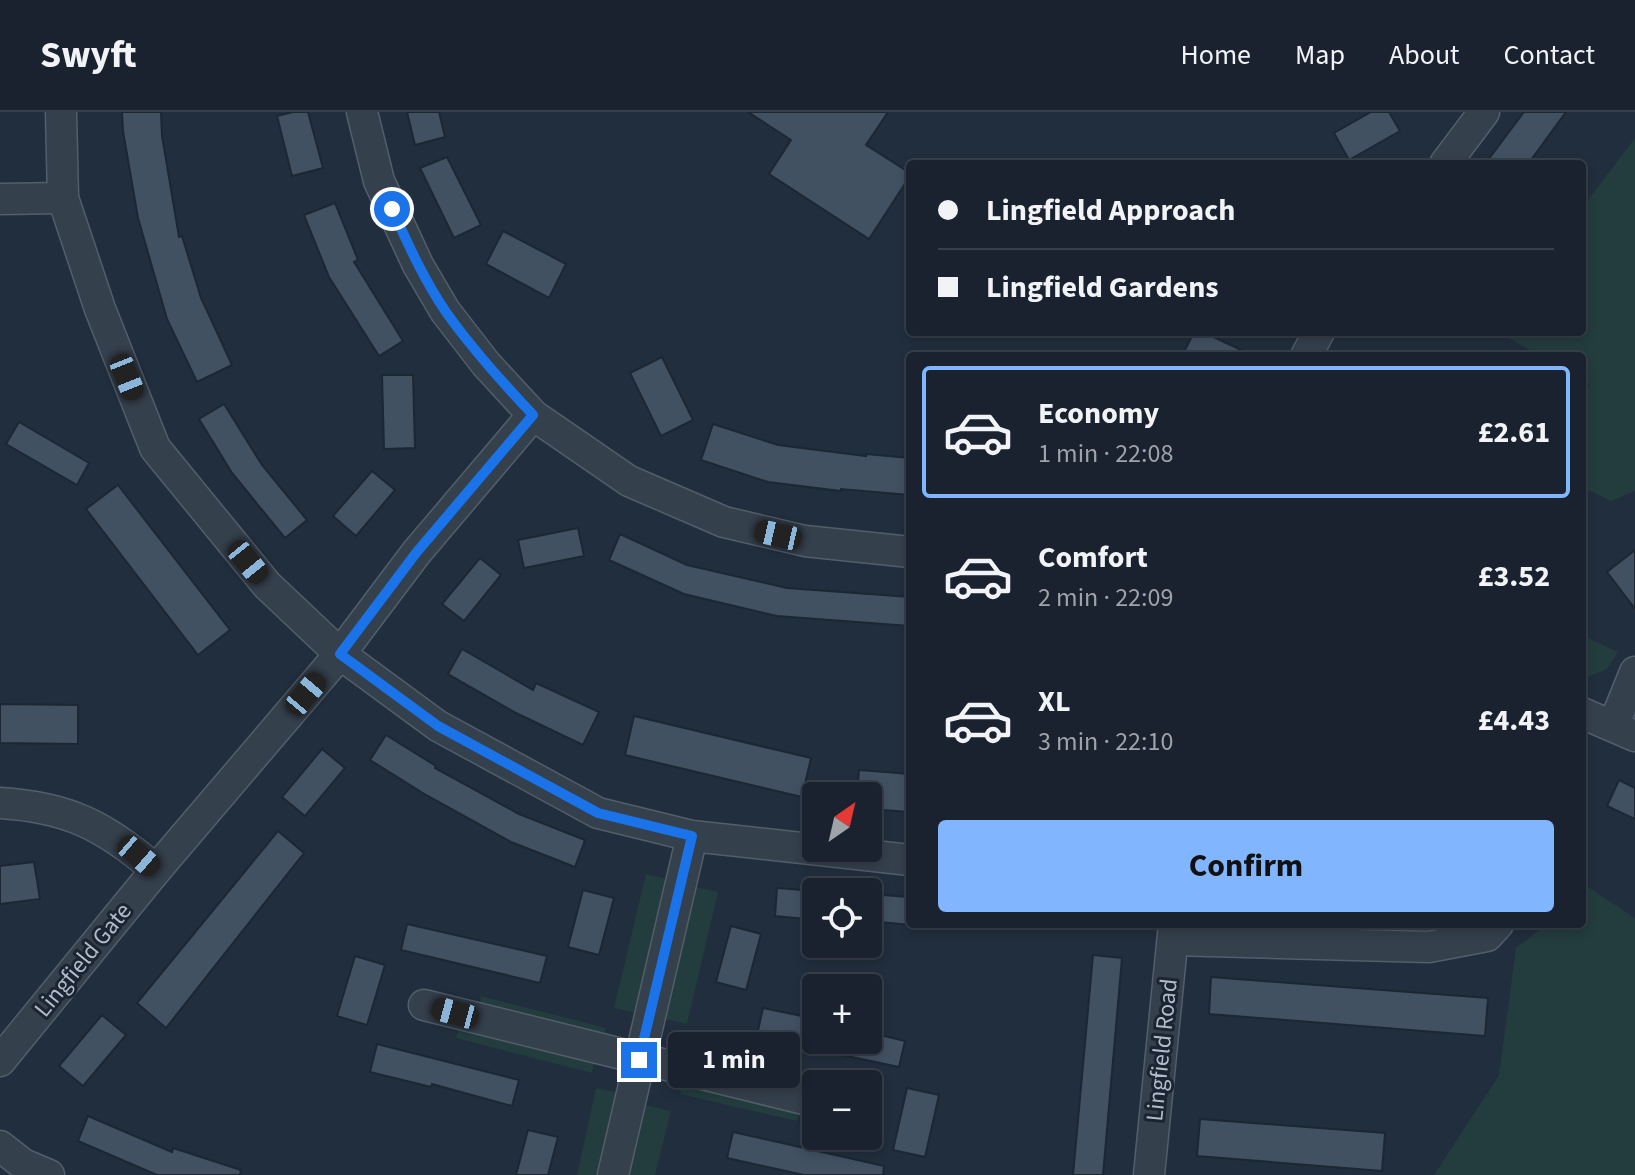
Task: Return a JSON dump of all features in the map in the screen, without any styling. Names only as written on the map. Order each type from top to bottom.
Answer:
[{"type":"street","points":[[61,112],[63,198],[104,319],[155,448],[267,585],[340,654],[438,726],[598,813],[692,836],[786,849],[906,860]]},
{"type":"street","points":[[362,112],[379,181],[418,265],[445,311],[478,354],[533,415],[629,481],[724,522],[805,541],[906,552]]},
{"type":"street","points":[[1448,160],[1484,112]]},
{"type":"street","points":[[0,199],[63,198]]},
{"type":"street","name":"Lingfield Gate","points":[[0,1061],[156,870],[340,654],[416,553],[533,415]]},
{"type":"street","points":[[1586,715],[1624,730],[1635,672]]},
{"type":"street","points":[[0,803],[30,805],[83,820],[122,841],[156,870]]},
{"type":"street","points":[[613,1175],[692,836]]},
{"type":"street","points":[[1174,932],[1429,947],[1487,936],[1494,928]]},
{"type":"street","name":"Lingfield Road","points":[[1149,1175],[1174,932]]},
{"type":"street","points":[[424,1005],[802,1099]]},
{"type":"street","points":[[0,1146],[23,1164],[49,1175]]},
{"type":"green space","points":[[1635,138],[1635,491],[1611,501],[1586,489],[1586,391],[1590,384],[1586,382],[1586,352],[1534,352],[1505,336],[1586,336],[1586,203]]},
{"type":"green space","points":[[1586,637],[1618,652],[1607,669],[1586,677]]},
{"type":"green space","points":[[646,874],[672,880],[640,1014],[614,1008]]},
{"type":"green space","points":[[691,886],[718,892],[687,1024],[660,1018]]},
{"type":"green space","points":[[1586,886],[1635,918],[1635,1175],[1434,1175],[1499,1075],[1516,948],[1542,928],[1586,928]]},
{"type":"green space","points":[[481,996],[606,1028],[603,1039],[478,1008]]},
{"type":"green space","points":[[459,1025],[595,1059],[592,1073],[456,1038]]},
{"type":"green space","points":[[691,1049],[802,1074],[802,1086],[689,1060]]},
{"type":"green space","points":[[683,1081],[801,1108],[797,1121],[680,1094]]},
{"type":"green space","points":[[596,1088],[622,1093],[604,1175],[577,1175]]},
{"type":"green space","points":[[641,1104],[671,1111],[655,1175],[624,1175]]},
{"type":"building","points":[[122,112],[161,112],[162,136],[179,237],[182,236],[201,298],[232,365],[197,382],[167,319],[138,218]]},
{"type":"building","points":[[308,112],[323,168],[292,176],[277,116]]},
{"type":"building","points":[[407,112],[439,112],[445,137],[415,145]]},
{"type":"building","points":[[748,112],[888,112],[866,145],[906,170],[906,182],[869,239],[769,174],[791,140]]},
{"type":"building","points":[[1371,112],[1389,112],[1400,131],[1349,160],[1334,133]]},
{"type":"building","points":[[1524,112],[1566,112],[1531,160],[1488,160]]},
{"type":"building","points":[[447,157],[481,225],[454,238],[420,168]]},
{"type":"building","points":[[335,203],[358,260],[354,262],[403,341],[379,356],[329,277],[304,215]]},
{"type":"building","points":[[503,231],[566,264],[549,298],[486,264]]},
{"type":"building","points":[[1192,336],[1212,336],[1246,352],[1184,352]]},
{"type":"building","points":[[662,357],[693,420],[661,436],[630,373]]},
{"type":"building","points":[[382,375],[413,375],[415,448],[384,449]]},
{"type":"building","points":[[224,404],[262,465],[307,520],[285,538],[232,473],[199,419]]},
{"type":"building","points":[[19,422],[89,463],[77,485],[6,444]]},
{"type":"building","points":[[713,424],[778,445],[906,458],[906,495],[768,482],[701,460]]},
{"type":"building","points":[[372,471],[395,490],[356,536],[333,516]]},
{"type":"building","points":[[118,485],[230,630],[198,655],[86,509]]},
{"type":"building","points":[[578,528],[584,556],[524,568],[518,540]]},
{"type":"building","points":[[620,534],[687,565],[787,588],[906,597],[906,626],[777,616],[684,594],[609,560]]},
{"type":"building","points":[[1635,550],[1635,609],[1607,572]]},
{"type":"building","points":[[480,558],[501,575],[464,621],[442,604]]},
{"type":"building","points":[[462,649],[533,690],[536,683],[599,712],[583,745],[516,713],[448,674]]},
{"type":"building","points":[[0,704],[78,705],[78,744],[0,743]]},
{"type":"building","points":[[634,716],[811,758],[805,782],[802,782],[802,797],[625,755]]},
{"type":"building","points":[[386,735],[435,768],[519,814],[585,840],[575,867],[511,842],[370,760]]},
{"type":"building","points":[[322,749],[345,768],[305,816],[282,797]]},
{"type":"building","points":[[859,770],[906,774],[906,812],[882,810],[882,782],[858,782]]},
{"type":"building","points":[[1619,780],[1635,788],[1635,819],[1607,806]]},
{"type":"building","points":[[278,831],[304,853],[166,1028],[137,1003]]},
{"type":"building","points":[[34,862],[40,899],[0,904],[0,866]]},
{"type":"building","points":[[777,888],[802,890],[802,919],[775,916]]},
{"type":"building","points":[[583,890],[614,898],[599,955],[568,947]]},
{"type":"building","points":[[882,895],[906,897],[906,924],[882,922]]},
{"type":"building","points":[[407,924],[547,956],[540,983],[401,950]]},
{"type":"building","points":[[731,926],[761,934],[746,990],[716,982]]},
{"type":"building","points":[[1093,955],[1122,958],[1103,1175],[1073,1175]]},
{"type":"building","points":[[355,956],[385,965],[367,1025],[337,1016]]},
{"type":"building","points":[[1211,977],[1488,998],[1485,1036],[1209,1014]]},
{"type":"building","points":[[763,1008],[802,1016],[802,1045],[757,1035]]},
{"type":"building","points":[[102,1015],[126,1035],[83,1086],[59,1066]]},
{"type":"building","points":[[882,1035],[905,1041],[899,1067],[838,1054],[882,1054]]},
{"type":"building","points":[[377,1044],[519,1080],[512,1106],[432,1084],[431,1087],[370,1072]]},
{"type":"building","points":[[907,1088],[939,1095],[925,1157],[893,1150]]},
{"type":"building","points":[[88,1116],[172,1152],[173,1148],[241,1170],[240,1175],[157,1175],[78,1141]]},
{"type":"building","points":[[1200,1119],[1385,1133],[1382,1171],[1197,1156]]},
{"type":"building","points":[[528,1130],[558,1137],[548,1175],[516,1175]]},
{"type":"building","points":[[733,1132],[802,1150],[884,1166],[883,1175],[804,1175],[727,1158]]},
{"type":"route","points":[[392,209],[418,265],[445,311],[486,364],[533,415],[416,553],[340,654],[438,726],[598,813],[692,836],[639,1060]]}]
